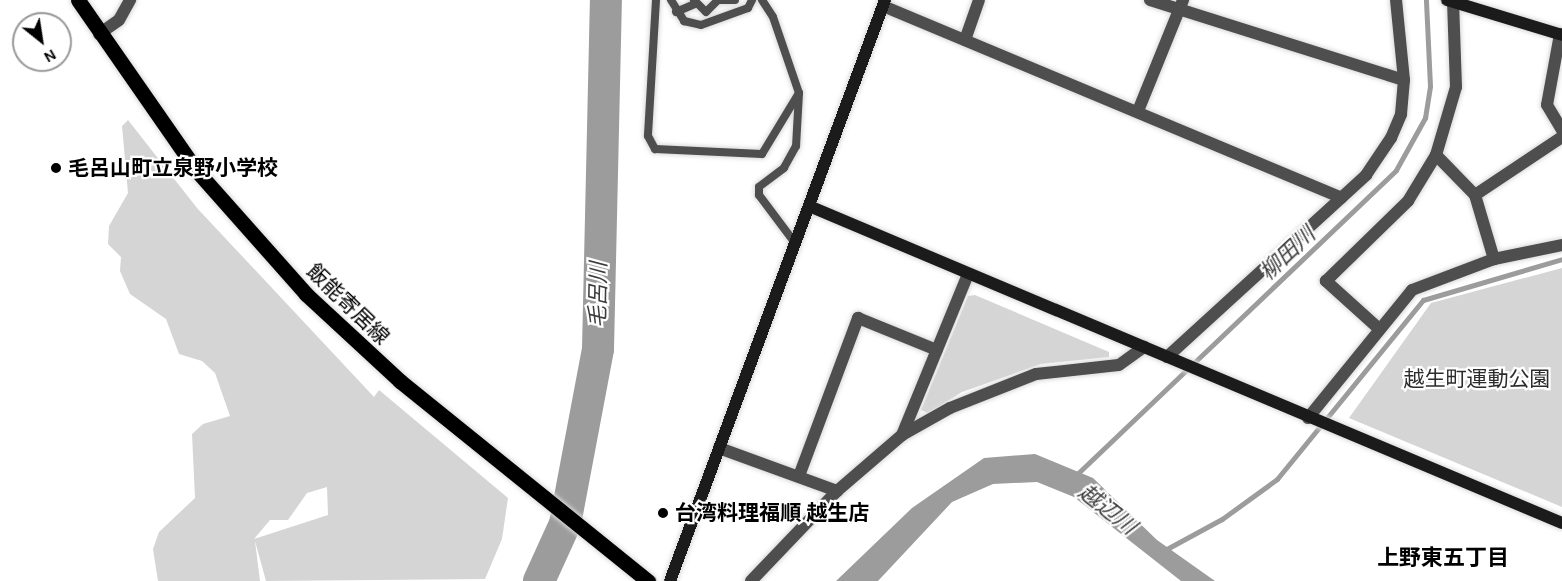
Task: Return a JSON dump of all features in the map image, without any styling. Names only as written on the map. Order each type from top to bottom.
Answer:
[{"type":"main road","name":"飯能寄居線","points":[[78,0],[99,34],[196,170],[300,287],[400,381],[648,581]]},
{"type":"street","points":[[99,34],[119,20],[130,0]]},
{"type":"street","points":[[965,40],[979,0]]},
{"type":"street","points":[[1150,0],[1182,4],[1404,80]]},
{"type":"street","points":[[1171,358],[1366,175],[1390,138],[1401,114],[1404,80],[1396,0]]},
{"type":"street","points":[[1377,327],[1326,281],[1408,201],[1437,155],[1456,87],[1450,1],[1561,34],[1547,105],[1562,130]]},
{"type":"street","points":[[670,581],[884,3],[965,40],[1341,198]]},
{"type":"street","points":[[1138,111],[1182,4]]},
{"type":"street","points":[[1475,195],[1562,137]]},
{"type":"street","points":[[1437,155],[1475,195],[1494,259]]},
{"type":"street","points":[[809,206],[1562,523]]},
{"type":"street","points":[[1310,418],[1377,327],[1422,284],[1494,259],[1562,245]]},
{"type":"street","points":[[902,435],[968,274]]},
{"type":"street","points":[[799,476],[858,318],[937,350]]},
{"type":"street","points":[[751,581],[837,490],[902,435],[950,408],[1036,374],[1119,365],[1144,347]]},
{"type":"street","points":[[719,448],[837,490]]},
{"type":"lane","points":[[656,0],[648,136],[655,149],[762,154],[799,93]]},
{"type":"lane","points":[[672,0],[676,12],[701,25],[748,8],[752,0]]},
{"type":"lane","points":[[676,12],[694,2],[710,11],[719,0],[735,0]]},
{"type":"lane","points":[[762,0],[774,17],[799,93],[796,146],[784,168],[759,187],[759,195],[795,243]]},
{"type":"green space","points":[[128,120],[197,208],[374,397],[379,390],[508,498],[502,539],[485,579],[266,581],[255,541],[260,581],[158,581],[153,549],[159,532],[195,498],[192,434],[203,424],[230,416],[215,373],[202,361],[179,354],[166,319],[130,294],[120,271],[121,257],[108,244],[109,226],[128,193],[122,126]],"holes":[[[327,487],[328,515],[254,539],[270,520],[288,520],[307,493]]]},
{"type":"green space","name":"越生町運動公園","points":[[1562,268],[1562,507],[1349,418],[1431,303]]},
{"type":"green space","points":[[975,295],[1109,352],[1109,357],[1041,364],[962,392],[928,413],[921,410],[968,296]]},
{"type":"water","name":"越辺川","points":[[1035,454],[1093,478],[1157,540],[1215,581],[1181,581],[1074,497],[1037,482],[993,484],[952,502],[878,581],[836,581],[912,508],[984,458]]},
{"type":"waterway","name":"毛呂川","points":[[539,581],[565,524],[598,349],[606,0]]},
{"type":"waterway","name":"柳田川","points":[[1075,476],[1396,170],[1425,118],[1430,86],[1426,0]]},
{"type":"waterway","points":[[1163,551],[1222,519],[1277,479],[1423,300],[1562,259]]},
{"type":"place","name":"毛呂山町立泉野小学校","points":[[56,168]]},
{"type":"place","name":"台湾料理福順 越生店","points":[[663,513]]},
{"type":"district","name":"上野東五丁目","points":[[1443,559]]}]
